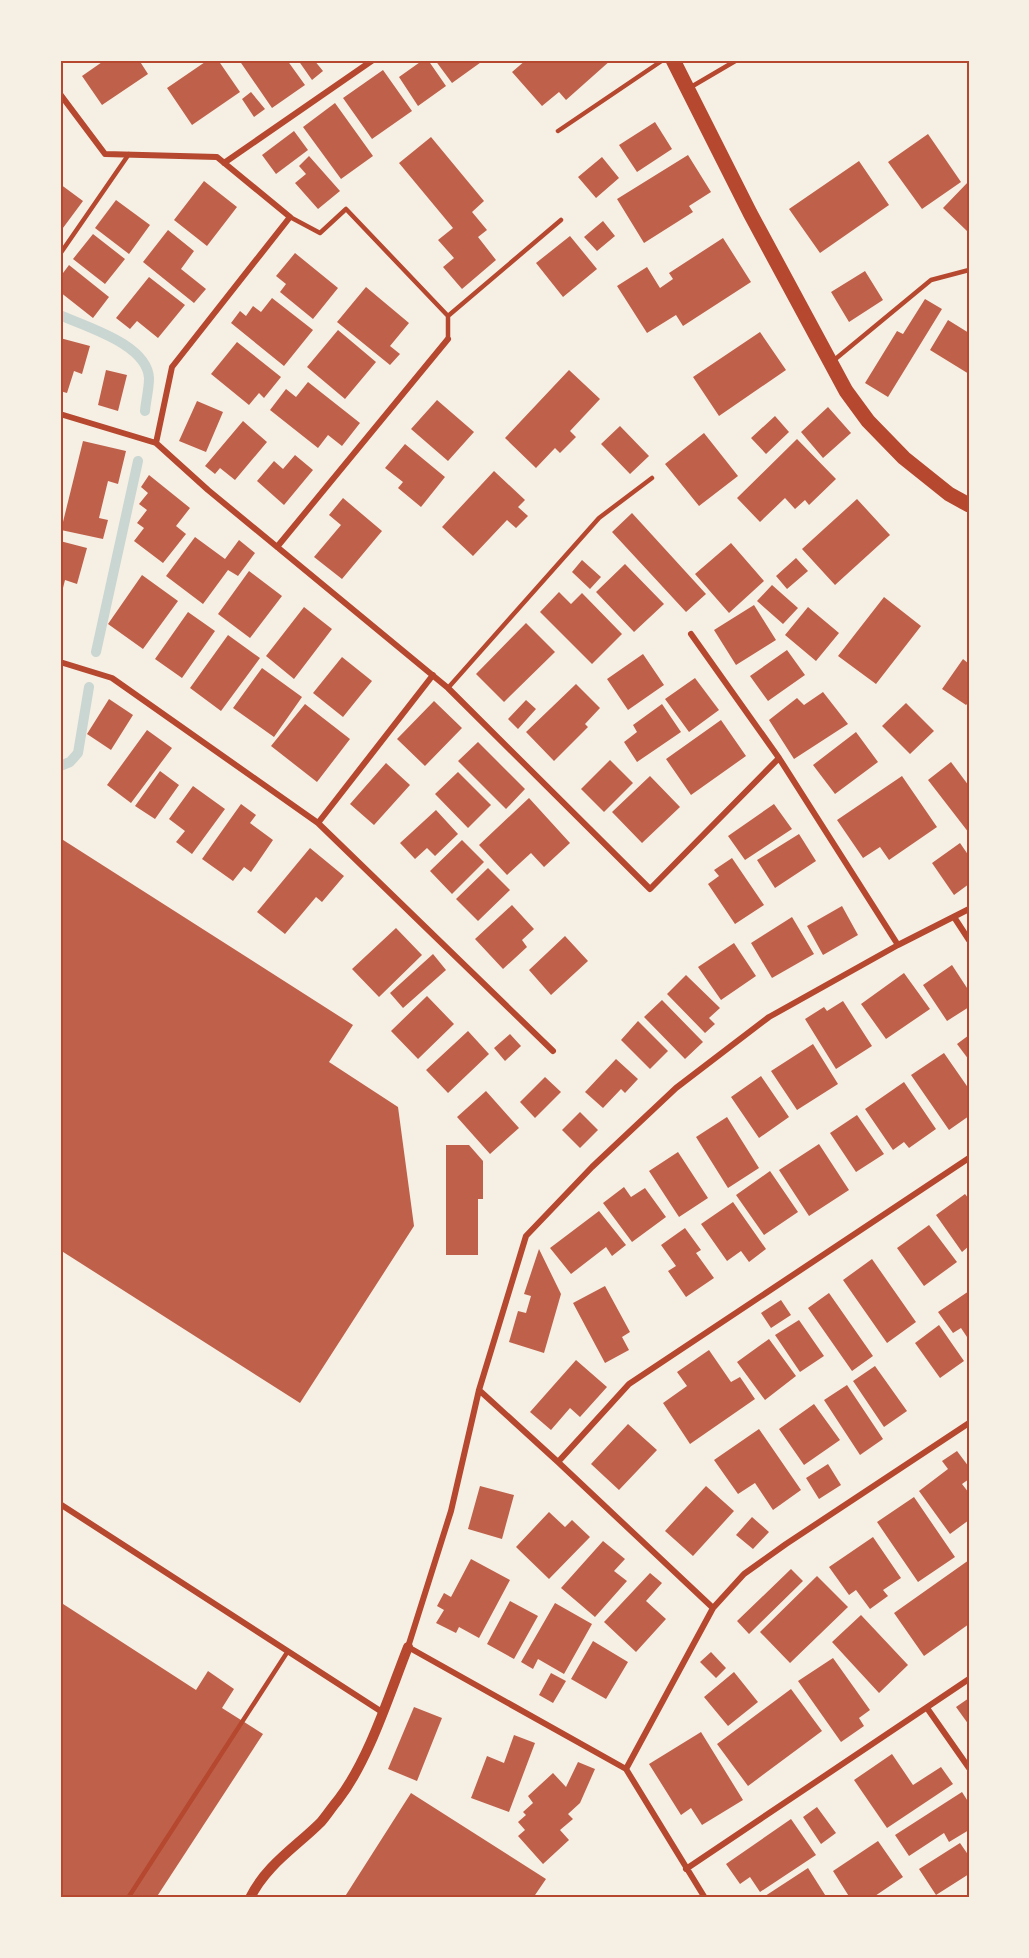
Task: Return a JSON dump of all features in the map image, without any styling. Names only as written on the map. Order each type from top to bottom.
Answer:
[{"type":"main road","points":[[673,60],[750,213],[846,391],[868,422],[913,465],[949,494],[969,505]]},
{"type":"street","points":[[224,163],[373,60]]},
{"type":"street","points":[[60,94],[105,154],[217,157],[290,217],[172,367],[156,443]]},
{"type":"street","points":[[277,547],[448,339]]},
{"type":"street","points":[[60,414],[156,443],[277,547],[448,688],[650,889],[779,758]]},
{"type":"street","points":[[691,634],[779,758],[898,945]]},
{"type":"street","points":[[60,662],[112,678],[318,823],[553,1051]]},
{"type":"street","points":[[318,823],[433,675]]},
{"type":"street","points":[[250,1898],[255,1887],[274,1863],[321,1821],[340,1797],[358,1767],[382,1712],[408,1647],[451,1511],[479,1390],[526,1236],[592,1167],[676,1089],[769,1017],[898,945],[969,909]]},
{"type":"street","points":[[954,917],[969,940]]},
{"type":"street","points":[[558,1462],[629,1384],[969,1158]]},
{"type":"street","points":[[479,1390],[713,1608]]},
{"type":"street","points":[[626,1768],[713,1608],[744,1574],[969,1423]]},
{"type":"street","points":[[60,1504],[382,1712]]},
{"type":"street","points":[[408,1647],[626,1768],[705,1898]]},
{"type":"street","points":[[686,1869],[969,1679]]},
{"type":"street","points":[[927,1707],[969,1768]]},
{"type":"lane","points":[[558,131],[663,60]]},
{"type":"lane","points":[[689,88],[737,60]]},
{"type":"lane","points":[[60,254],[129,154]]},
{"type":"lane","points":[[290,217],[320,233],[346,209],[448,316],[448,339]]},
{"type":"lane","points":[[448,316],[561,220]]},
{"type":"lane","points":[[831,363],[931,280],[969,270]]},
{"type":"lane","points":[[448,688],[598,518],[652,478]]},
{"type":"lane","points":[[128,1898],[288,1651]]},
{"type":"building","points":[[105,60],[139,60],[148,74],[102,105],[82,76]]},
{"type":"building","points":[[208,60],[218,60],[240,92],[192,125],[167,88]]},
{"type":"building","points":[[239,60],[287,60],[305,85],[272,108]]},
{"type":"building","points":[[298,60],[314,60],[323,71],[312,80]]},
{"type":"building","points":[[423,60],[428,60],[446,86],[418,106],[399,77]]},
{"type":"building","points":[[435,60],[484,60],[452,83]]},
{"type":"building","points":[[526,60],[611,60],[566,100],[559,92],[542,106],[512,72]]},
{"type":"building","points":[[383,70],[412,111],[372,139],[343,98]]},
{"type":"building","points":[[251,92],[265,109],[254,117],[242,99]]},
{"type":"building","points":[[335,103],[373,156],[341,179],[303,127]]},
{"type":"building","points":[[655,122],[672,149],[637,172],[619,145]]},
{"type":"building","points":[[294,131],[308,150],[276,174],[262,155]]},
{"type":"building","points":[[928,134],[961,182],[922,209],[888,162]]},
{"type":"building","points":[[431,137],[484,201],[472,212],[487,230],[478,237],[496,260],[462,289],[443,267],[454,258],[438,240],[453,228],[399,163]]},
{"type":"building","points":[[688,155],[711,192],[689,206],[693,212],[644,243],[617,199]]},
{"type":"building","points":[[309,156],[340,191],[318,209],[295,183],[306,174],[299,166]]},
{"type":"building","points":[[602,157],[619,178],[596,198],[578,177]]},
{"type":"building","points":[[859,161],[889,205],[820,253],[789,209]]},
{"type":"building","points":[[204,181],[237,207],[207,246],[174,220]]},
{"type":"building","points":[[969,181],[969,229],[967,231],[943,208]]},
{"type":"building","points":[[60,184],[83,201],[60,232]]},
{"type":"building","points":[[116,200],[150,225],[129,254],[95,228]]},
{"type":"building","points":[[603,221],[615,236],[597,251],[584,237]]},
{"type":"building","points":[[168,230],[194,251],[181,269],[206,289],[194,303],[143,262]]},
{"type":"building","points":[[93,234],[125,259],[105,284],[73,259]]},
{"type":"building","points":[[570,236],[597,269],[563,297],[536,263]]},
{"type":"building","points":[[723,238],[751,282],[683,326],[676,315],[647,333],[617,286],[647,267],[660,288],[673,279],[669,273]]},
{"type":"building","points":[[295,253],[338,288],[313,319],[280,292],[286,284],[276,276]]},
{"type":"building","points":[[69,265],[109,297],[93,318],[60,292],[60,277]]},
{"type":"building","points":[[865,271],[883,300],[849,322],[831,292]]},
{"type":"building","points":[[149,277],[185,305],[158,338],[137,321],[130,329],[116,318]]},
{"type":"building","points":[[366,287],[409,323],[390,346],[400,354],[390,365],[337,322]]},
{"type":"building","points":[[272,298],[313,330],[284,366],[231,323],[240,311],[246,316],[253,306],[261,312]]},
{"type":"building","points":[[925,299],[942,309],[888,397],[865,383],[897,331],[903,334]]},
{"type":"building","points":[[948,320],[969,333],[969,374],[930,350]]},
{"type":"building","points":[[338,330],[376,362],[345,399],[307,367]]},
{"type":"building","points":[[760,332],[786,370],[719,416],[693,377]]},
{"type":"building","points":[[60,338],[90,346],[82,374],[74,371],[67,393],[60,391]]},
{"type":"building","points":[[237,342],[281,377],[264,398],[259,393],[249,405],[211,374]]},
{"type":"building","points":[[106,370],[127,375],[118,411],[98,405]]},
{"type":"building","points":[[569,370],[600,399],[570,431],[576,437],[560,453],[555,448],[536,468],[505,438]]},
{"type":"building","points":[[308,382],[360,423],[342,446],[328,435],[318,448],[270,410],[286,389],[296,397]]},
{"type":"building","points":[[437,400],[474,432],[448,461],[411,429]]},
{"type":"building","points":[[197,401],[223,412],[206,452],[179,441]]},
{"type":"building","points":[[828,407],[851,433],[823,458],[801,432]]},
{"type":"building","points":[[775,416],[789,432],[766,454],[751,438]]},
{"type":"building","points":[[243,421],[267,442],[235,480],[220,468],[215,474],[205,466]]},
{"type":"building","points":[[620,426],[649,456],[630,474],[601,444]]},
{"type":"building","points":[[704,433],[738,476],[699,506],[665,464]]},
{"type":"building","points":[[797,439],[836,479],[809,505],[805,500],[795,509],[785,498],[760,522],[737,498]]},
{"type":"building","points":[[83,441],[126,451],[118,484],[108,481],[99,518],[108,520],[103,539],[61,530]]},
{"type":"building","points":[[405,444],[445,477],[421,507],[398,488],[403,482],[385,468]]},
{"type":"building","points":[[295,455],[313,470],[284,505],[257,481],[274,461],[283,469]]},
{"type":"building","points":[[494,471],[525,500],[518,507],[528,516],[516,528],[507,520],[473,556],[442,527]]},
{"type":"building","points":[[149,475],[190,508],[176,526],[186,534],[163,563],[134,541],[144,528],[137,523],[147,510],[139,504],[148,493],[141,487]]},
{"type":"building","points":[[343,498],[382,531],[342,579],[314,557],[341,525],[329,515]]},
{"type":"building","points":[[857,499],[890,535],[835,585],[802,549]]},
{"type":"building","points":[[632,513],[706,594],[686,612],[612,532]]},
{"type":"building","points":[[195,537],[225,559],[239,540],[255,553],[238,576],[228,570],[203,604],[166,576]]},
{"type":"building","points":[[60,541],[87,548],[77,584],[65,580],[61,596]]},
{"type":"building","points":[[731,543],[764,581],[729,613],[695,574]]},
{"type":"building","points":[[796,558],[808,571],[787,589],[776,576]]},
{"type":"building","points":[[582,560],[601,577],[590,589],[572,572]]},
{"type":"building","points":[[625,564],[664,604],[634,632],[596,592]]},
{"type":"building","points":[[249,571],[282,596],[250,638],[218,614]]},
{"type":"building","points":[[142,575],[178,601],[143,649],[108,624]]},
{"type":"building","points":[[772,585],[798,608],[783,624],[757,601]]},
{"type":"building","points":[[559,592],[571,604],[582,593],[622,634],[592,664],[540,612]]},
{"type":"building","points":[[884,597],[921,626],[876,684],[838,656]]},
{"type":"building","points":[[754,605],[776,640],[736,665],[714,630]]},
{"type":"building","points":[[304,607],[332,629],[294,679],[266,656]]},
{"type":"building","points":[[808,607],[839,633],[816,661],[785,635]]},
{"type":"building","points":[[188,612],[215,631],[182,678],[155,659]]},
{"type":"building","points":[[526,623],[555,652],[504,702],[476,674]]},
{"type":"building","points":[[228,635],[260,658],[221,711],[190,688]]},
{"type":"building","points":[[787,650],[805,675],[768,701],[750,676]]},
{"type":"building","points":[[643,654],[664,685],[628,710],[607,679]]},
{"type":"building","points":[[342,657],[372,681],[343,717],[313,693]]},
{"type":"building","points":[[963,659],[969,664],[969,702],[966,705],[942,689]]},
{"type":"building","points":[[262,668],[302,697],[274,737],[233,708]]},
{"type":"building","points":[[695,678],[719,710],[689,732],[665,699]]},
{"type":"building","points":[[576,684],[600,708],[585,724],[588,727],[554,761],[526,732]]},
{"type":"building","points":[[823,692],[848,724],[794,759],[769,720],[797,698],[804,705]]},
{"type":"building","points":[[109,699],[133,715],[111,750],[87,734]]},
{"type":"building","points":[[526,700],[536,709],[518,729],[508,719]]},
{"type":"building","points":[[434,701],[462,728],[425,766],[397,739]]},
{"type":"building","points":[[906,703],[934,731],[910,754],[882,726]]},
{"type":"building","points":[[305,704],[350,739],[317,782],[271,746]]},
{"type":"building","points":[[662,704],[681,732],[637,762],[624,742],[637,732],[633,725]]},
{"type":"building","points":[[721,720],[746,756],[691,795],[666,759]]},
{"type":"building","points":[[147,730],[172,748],[131,803],[107,785]]},
{"type":"building","points":[[856,732],[878,762],[835,794],[813,765]]},
{"type":"building","points":[[478,742],[525,789],[506,809],[458,761]]},
{"type":"building","points":[[610,760],[633,783],[604,812],[581,789]]},
{"type":"building","points":[[951,762],[969,786],[969,833],[928,780]]},
{"type":"building","points":[[386,763],[410,785],[374,825],[350,804]]},
{"type":"building","points":[[160,771],[179,785],[155,819],[135,806]]},
{"type":"building","points":[[458,772],[491,805],[468,828],[435,794]]},
{"type":"building","points":[[650,776],[680,807],[642,843],[612,812]]},
{"type":"building","points":[[902,776],[937,827],[889,860],[880,847],[863,858],[837,820]]},
{"type":"building","points":[[193,786],[225,809],[192,854],[176,842],[185,831],[169,819]]},
{"type":"building","points":[[529,798],[570,843],[544,867],[531,853],[507,875],[479,845]]},
{"type":"building","points":[[241,804],[256,815],[250,823],[273,840],[251,872],[244,867],[233,881],[202,859]]},
{"type":"building","points":[[774,804],[792,829],[745,860],[728,836]]},
{"type":"building","points":[[436,810],[458,834],[435,856],[427,848],[415,859],[400,843]]},
{"type":"building","points":[[799,834],[816,861],[775,888],[757,860]]},
{"type":"building","points":[[60,838],[353,1025],[329,1062],[398,1107],[414,1226],[300,1403],[60,1250]]},
{"type":"building","points":[[462,840],[484,862],[452,894],[430,871]]},
{"type":"building","points":[[960,843],[969,856],[969,884],[954,895],[932,863]]},
{"type":"building","points":[[310,848],[344,876],[322,902],[316,897],[285,934],[257,912]]},
{"type":"building","points":[[732,858],[764,905],[735,924],[708,884],[719,876],[714,870]]},
{"type":"building","points":[[488,868],[510,890],[478,921],[456,899]]},
{"type":"building","points":[[512,905],[534,929],[522,940],[527,947],[503,969],[475,939]]},
{"type":"building","points":[[842,906],[858,935],[823,955],[807,926]]},
{"type":"building","points":[[792,917],[814,954],[772,978],[751,943]]},
{"type":"building","points":[[396,928],[422,955],[379,997],[352,969]]},
{"type":"building","points":[[565,936],[588,961],[551,995],[529,970]]},
{"type":"building","points":[[734,943],[756,976],[721,1000],[698,967]]},
{"type":"building","points":[[433,954],[446,970],[403,1008],[390,993]]},
{"type":"building","points":[[952,965],[969,991],[969,1007],[947,1021],[923,985]]},
{"type":"building","points":[[904,973],[930,1009],[886,1039],[861,1004]]},
{"type":"building","points":[[686,975],[720,1008],[709,1018],[715,1024],[705,1033],[667,994]]},
{"type":"building","points":[[427,996],[454,1024],[418,1059],[391,1031]]},
{"type":"building","points":[[662,1000],[703,1042],[685,1059],[644,1017]]},
{"type":"building","points":[[843,1001],[872,1046],[836,1069],[805,1019],[824,1007],[827,1011]]},
{"type":"building","points":[[638,1021],[668,1051],[650,1069],[621,1040]]},
{"type":"building","points":[[468,1031],[489,1054],[448,1093],[426,1070]]},
{"type":"building","points":[[510,1034],[521,1046],[505,1061],[494,1048]]},
{"type":"building","points":[[969,1035],[969,1060],[957,1044]]},
{"type":"building","points":[[813,1044],[838,1084],[797,1110],[771,1071]]},
{"type":"building","points":[[944,1053],[969,1089],[969,1116],[949,1130],[911,1075]]},
{"type":"building","points":[[616,1059],[638,1079],[625,1093],[621,1089],[603,1108],[585,1092]]},
{"type":"building","points":[[761,1076],[789,1117],[759,1138],[731,1097]]},
{"type":"building","points":[[545,1077],[561,1092],[535,1118],[520,1102]]},
{"type":"building","points":[[904,1082],[936,1129],[909,1148],[904,1142],[893,1150],[865,1109]]},
{"type":"building","points":[[486,1091],[519,1128],[490,1154],[457,1117]]},
{"type":"building","points":[[580,1112],[598,1130],[580,1148],[562,1130]]},
{"type":"building","points":[[857,1115],[884,1154],[856,1172],[830,1133]]},
{"type":"building","points":[[727,1117],[759,1168],[728,1188],[696,1137]]},
{"type":"building","points":[[819,1144],[849,1190],[809,1216],[779,1170]]},
{"type":"building","points":[[446,1145],[469,1145],[483,1161],[483,1199],[478,1199],[478,1255],[446,1255]]},
{"type":"building","points":[[678,1152],[708,1198],[679,1217],[649,1171]]},
{"type":"building","points":[[770,1171],[798,1212],[764,1235],[736,1195]]},
{"type":"building","points":[[624,1187],[631,1197],[645,1188],[666,1217],[632,1242],[603,1203]]},
{"type":"building","points":[[965,1194],[969,1199],[969,1246],[962,1252],[936,1215]]},
{"type":"building","points":[[733,1202],[766,1249],[749,1262],[741,1251],[727,1261],[701,1224]]},
{"type":"building","points":[[599,1211],[626,1245],[612,1256],[606,1247],[571,1274],[550,1248]]},
{"type":"building","points":[[929,1225],[957,1262],[924,1286],[897,1248]]},
{"type":"building","points":[[685,1228],[701,1250],[696,1253],[714,1278],[686,1297],[668,1271],[676,1266],[661,1245]]},
{"type":"building","points":[[539,1249],[561,1294],[544,1353],[509,1342],[518,1311],[526,1313],[531,1296],[524,1294]]},
{"type":"building","points":[[872,1259],[916,1322],[887,1343],[843,1280]]},
{"type":"building","points":[[605,1286],[630,1332],[622,1337],[629,1350],[605,1363],[573,1303]]},
{"type":"building","points":[[969,1291],[969,1340],[961,1328],[953,1333],[938,1312]]},
{"type":"building","points":[[829,1293],[873,1356],[852,1371],[808,1308]]},
{"type":"building","points":[[781,1300],[791,1315],[771,1328],[761,1313]]},
{"type":"building","points":[[799,1320],[824,1356],[800,1372],[775,1335]]},
{"type":"building","points":[[939,1325],[964,1361],[940,1378],[915,1343]]},
{"type":"building","points":[[769,1339],[796,1376],[765,1400],[737,1362]]},
{"type":"building","points":[[709,1350],[731,1382],[740,1377],[755,1399],[690,1444],[663,1403],[687,1386],[677,1372]]},
{"type":"building","points":[[576,1360],[607,1387],[580,1417],[570,1408],[551,1430],[530,1412]]},
{"type":"building","points":[[875,1366],[907,1411],[884,1427],[853,1381]]},
{"type":"building","points":[[847,1385],[883,1439],[860,1455],[824,1400]]},
{"type":"building","points":[[814,1404],[840,1440],[804,1465],[779,1429]]},
{"type":"building","points":[[628,1424],[657,1450],[619,1490],[591,1464]]},
{"type":"building","points":[[759,1429],[801,1490],[773,1510],[755,1483],[738,1494],[714,1460]]},
{"type":"building","points":[[957,1451],[969,1467],[969,1479],[962,1484],[969,1493],[969,1520],[950,1534],[919,1491],[948,1469],[942,1461]]},
{"type":"building","points":[[828,1464],[841,1485],[819,1499],[806,1478]]},
{"type":"building","points":[[480,1486],[514,1495],[502,1539],[468,1529]]},
{"type":"building","points":[[706,1486],[734,1511],[693,1556],[665,1531]]},
{"type":"building","points":[[914,1497],[955,1557],[918,1582],[877,1522]]},
{"type":"building","points":[[549,1512],[565,1527],[572,1520],[590,1537],[549,1579],[516,1547]]},
{"type":"building","points":[[752,1517],[769,1532],[753,1549],[736,1535]]},
{"type":"building","points":[[873,1537],[901,1578],[883,1590],[888,1596],[870,1609],[856,1590],[849,1595],[829,1567]]},
{"type":"building","points":[[603,1541],[625,1559],[614,1571],[627,1581],[595,1617],[561,1588]]},
{"type":"building","points":[[471,1559],[510,1580],[479,1638],[459,1627],[456,1633],[436,1623],[444,1610],[437,1606],[444,1593],[451,1597]]},
{"type":"building","points":[[969,1560],[969,1624],[924,1656],[894,1613]]},
{"type":"building","points":[[791,1569],[803,1581],[749,1634],[737,1621]]},
{"type":"building","points":[[650,1573],[662,1583],[646,1601],[666,1619],[636,1652],[604,1622]]},
{"type":"building","points":[[817,1576],[848,1607],[790,1663],[760,1632]]},
{"type":"building","points":[[510,1601],[538,1616],[514,1659],[487,1644]]},
{"type":"building","points":[[60,1602],[196,1690],[208,1671],[234,1689],[222,1708],[263,1734],[156,1898],[60,1898]]},
{"type":"building","points":[[555,1603],[592,1624],[564,1674],[538,1659],[533,1669],[521,1662]]},
{"type":"building","points":[[861,1615],[908,1665],[879,1693],[832,1642]]},
{"type":"building","points":[[593,1641],[628,1662],[606,1699],[571,1679]]},
{"type":"building","points":[[711,1652],[726,1668],[716,1678],[700,1662]]},
{"type":"building","points":[[833,1658],[870,1710],[859,1718],[864,1726],[841,1742],[798,1681]]},
{"type":"building","points":[[734,1672],[758,1702],[728,1726],[704,1697]]},
{"type":"building","points":[[551,1673],[566,1681],[553,1703],[539,1695]]},
{"type":"building","points":[[791,1689],[822,1731],[748,1786],[717,1744]]},
{"type":"building","points":[[969,1698],[969,1725],[956,1707]]},
{"type":"building","points":[[414,1707],[442,1718],[417,1781],[388,1769]]},
{"type":"building","points":[[701,1732],[743,1800],[702,1825],[691,1808],[681,1815],[649,1764]]},
{"type":"building","points":[[514,1735],[535,1743],[509,1812],[471,1798],[487,1756],[504,1763]]},
{"type":"building","points":[[892,1754],[913,1785],[941,1767],[953,1784],[887,1828],[854,1780]]},
{"type":"building","points":[[578,1762],[595,1769],[580,1803],[568,1814],[573,1819],[560,1830],[569,1840],[543,1864],[518,1836],[525,1830],[518,1822],[526,1815],[523,1812],[533,1803],[528,1796],[553,1773],[566,1787]]},
{"type":"building","points":[[962,1792],[969,1803],[969,1830],[949,1842],[944,1833],[909,1856],[895,1835]]},
{"type":"building","points":[[411,1793],[546,1879],[533,1898],[344,1898]]},
{"type":"building","points":[[817,1807],[836,1833],[821,1844],[803,1817]]},
{"type":"building","points":[[791,1819],[816,1855],[760,1892],[750,1877],[740,1884],[726,1864]]},
{"type":"building","points":[[878,1841],[903,1877],[872,1898],[850,1898],[833,1871]]},
{"type":"building","points":[[960,1843],[969,1856],[969,1874],[936,1895],[919,1869]]},
{"type":"building","points":[[808,1868],[827,1898],[762,1898]]},
{"type":"waterway","points":[[60,315],[114,338],[138,356],[146,366],[149,378],[145,411]]},
{"type":"waterway","points":[[96,652],[138,461]]},
{"type":"waterway","points":[[60,766],[70,762],[78,753],[89,687]]}]
